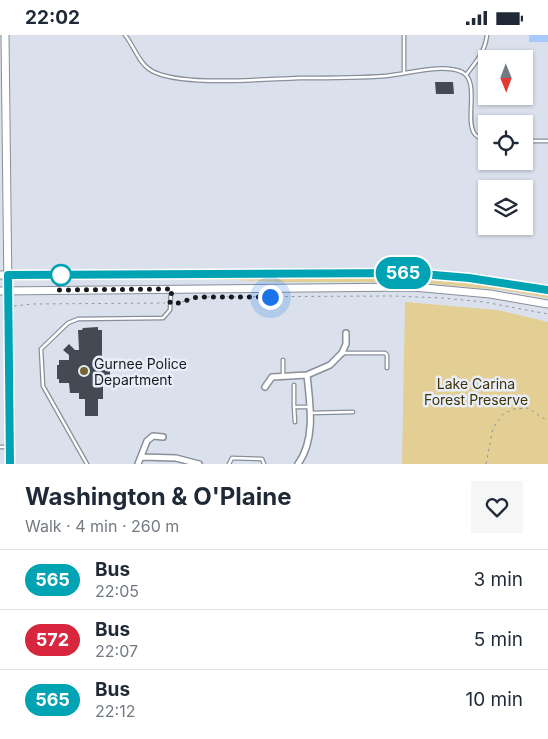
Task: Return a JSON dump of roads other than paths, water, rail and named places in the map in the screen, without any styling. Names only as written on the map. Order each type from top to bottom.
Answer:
[{"type":"main road","points":[[5,35],[3,130],[9,291],[10,464]]},
{"type":"main road","points":[[0,275],[411,273],[469,278],[548,290]]},
{"type":"main road","points":[[0,291],[413,287],[476,293],[548,304]]},
{"type":"street","points":[[265,387],[272,377],[307,375],[330,365],[342,353],[346,344],[346,333]]},
{"type":"street","points":[[300,464],[309,442],[307,375]]},
{"type":"street","points":[[138,464],[147,441],[153,436],[163,437]]},
{"type":"street","points":[[142,457],[196,463]]},
{"type":"lane","points":[[125,35],[140,59],[151,70],[169,77],[219,81],[386,76],[448,69],[462,72],[468,78],[471,90],[471,122],[474,133],[478,136]]},
{"type":"lane","points":[[404,35],[404,74]]},
{"type":"lane","points":[[466,75],[486,46],[487,35]]},
{"type":"lane","points":[[533,141],[548,141]]},
{"type":"lane","points":[[87,464],[43,386],[41,349],[68,323],[74,320],[163,318],[170,310],[172,289]]},
{"type":"lane","points":[[342,353],[385,353],[387,355],[387,368]]},
{"type":"lane","points":[[283,360],[283,376]]},
{"type":"lane","points":[[294,385],[295,421]]},
{"type":"lane","points":[[294,407],[309,410],[353,412]]},
{"type":"lane","points":[[0,447],[10,447]]},
{"type":"lane","points":[[229,464],[232,459],[258,458],[262,459],[264,464]]},
{"type":"water","points":[[529,35],[548,35],[548,42],[529,42]]},
{"type":"place","name":"Gurnee Police Department","points":[[84,371]]},
{"type":"park label","name":"Lake Carina Forest Preserve","points":[[476,391]]}]
